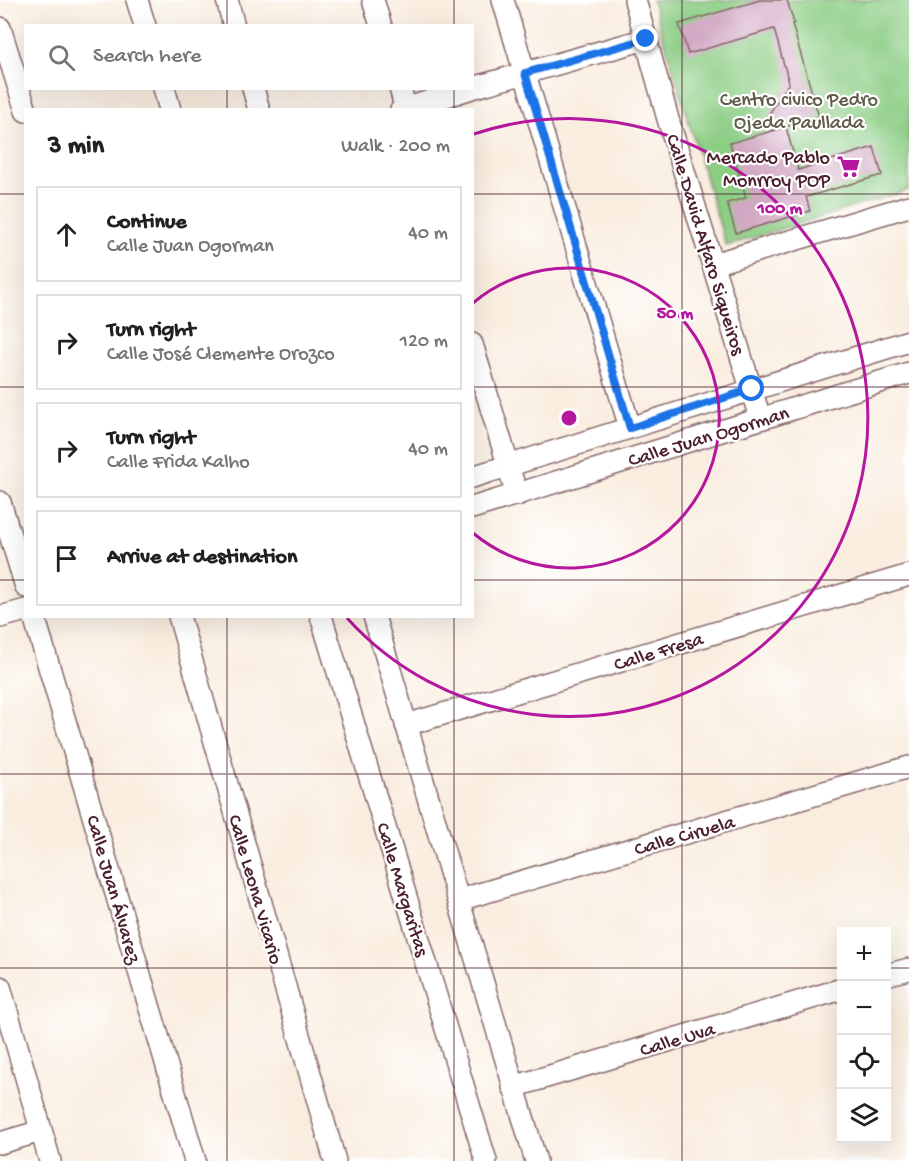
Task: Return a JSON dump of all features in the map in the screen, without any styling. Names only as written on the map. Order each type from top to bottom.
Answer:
[{"type":"street","points":[[137,0],[144,24]]},
{"type":"street","points":[[227,0],[233,24]]},
{"type":"street","points":[[373,0],[380,24]]},
{"type":"street","points":[[503,0],[630,428]]},
{"type":"street","name":"Calle David Alfaro Siqueiros","points":[[634,0],[760,418]]},
{"type":"street","points":[[0,28],[25,108]]},
{"type":"street","points":[[474,87],[646,39]]},
{"type":"street","points":[[165,90],[169,108]]},
{"type":"street","points":[[254,90],[258,108]]},
{"type":"street","points":[[403,104],[463,90]]},
{"type":"street","points":[[713,264],[909,207]]},
{"type":"street","name":"Calle Juan Ogorman","points":[[474,476],[909,341]]},
{"type":"street","points":[[474,351],[517,495]]},
{"type":"street","name":"Calle Juan Ogorman","points":[[474,507],[909,373]]},
{"type":"street","points":[[0,502],[24,580]]},
{"type":"street","name":"Calle Fresa","points":[[406,725],[909,575]]},
{"type":"street","points":[[0,617],[24,611]]},
{"type":"street","name":"Calle Juan Álvarez","points":[[35,618],[195,1161]]},
{"type":"street","name":"Calle Leona Vicario","points":[[180,618],[335,1161]]},
{"type":"street","name":"Calle Margaritas","points":[[322,618],[486,1161]]},
{"type":"street","points":[[375,618],[536,1161]]},
{"type":"street","name":"Calle Ciruela","points":[[459,900],[909,767]]},
{"type":"street","points":[[891,974],[909,969]]},
{"type":"street","points":[[0,987],[50,1161]]},
{"type":"street","name":"Calle Uva","points":[[513,1087],[837,990]]},
{"type":"street","points":[[0,1143],[41,1131]]},
{"type":"green space","name":"Centro civico Pedro Ojeda Paullada","points":[[652,0],[909,0],[909,190],[726,246]]},
{"type":"building","points":[[760,0],[787,0],[819,117],[774,130],[769,114],[789,83],[774,29],[688,54],[679,24]]},
{"type":"building","points":[[786,127],[798,170],[874,147],[882,175],[806,197],[810,211],[736,233],[727,203],[746,198],[730,143]]},
{"type":"place","name":"Mercado Pablo Monrroy POP","points":[[848,167]]},
{"type":"route","points":[[646,39],[525,73],[630,428],[752,389]]}]
